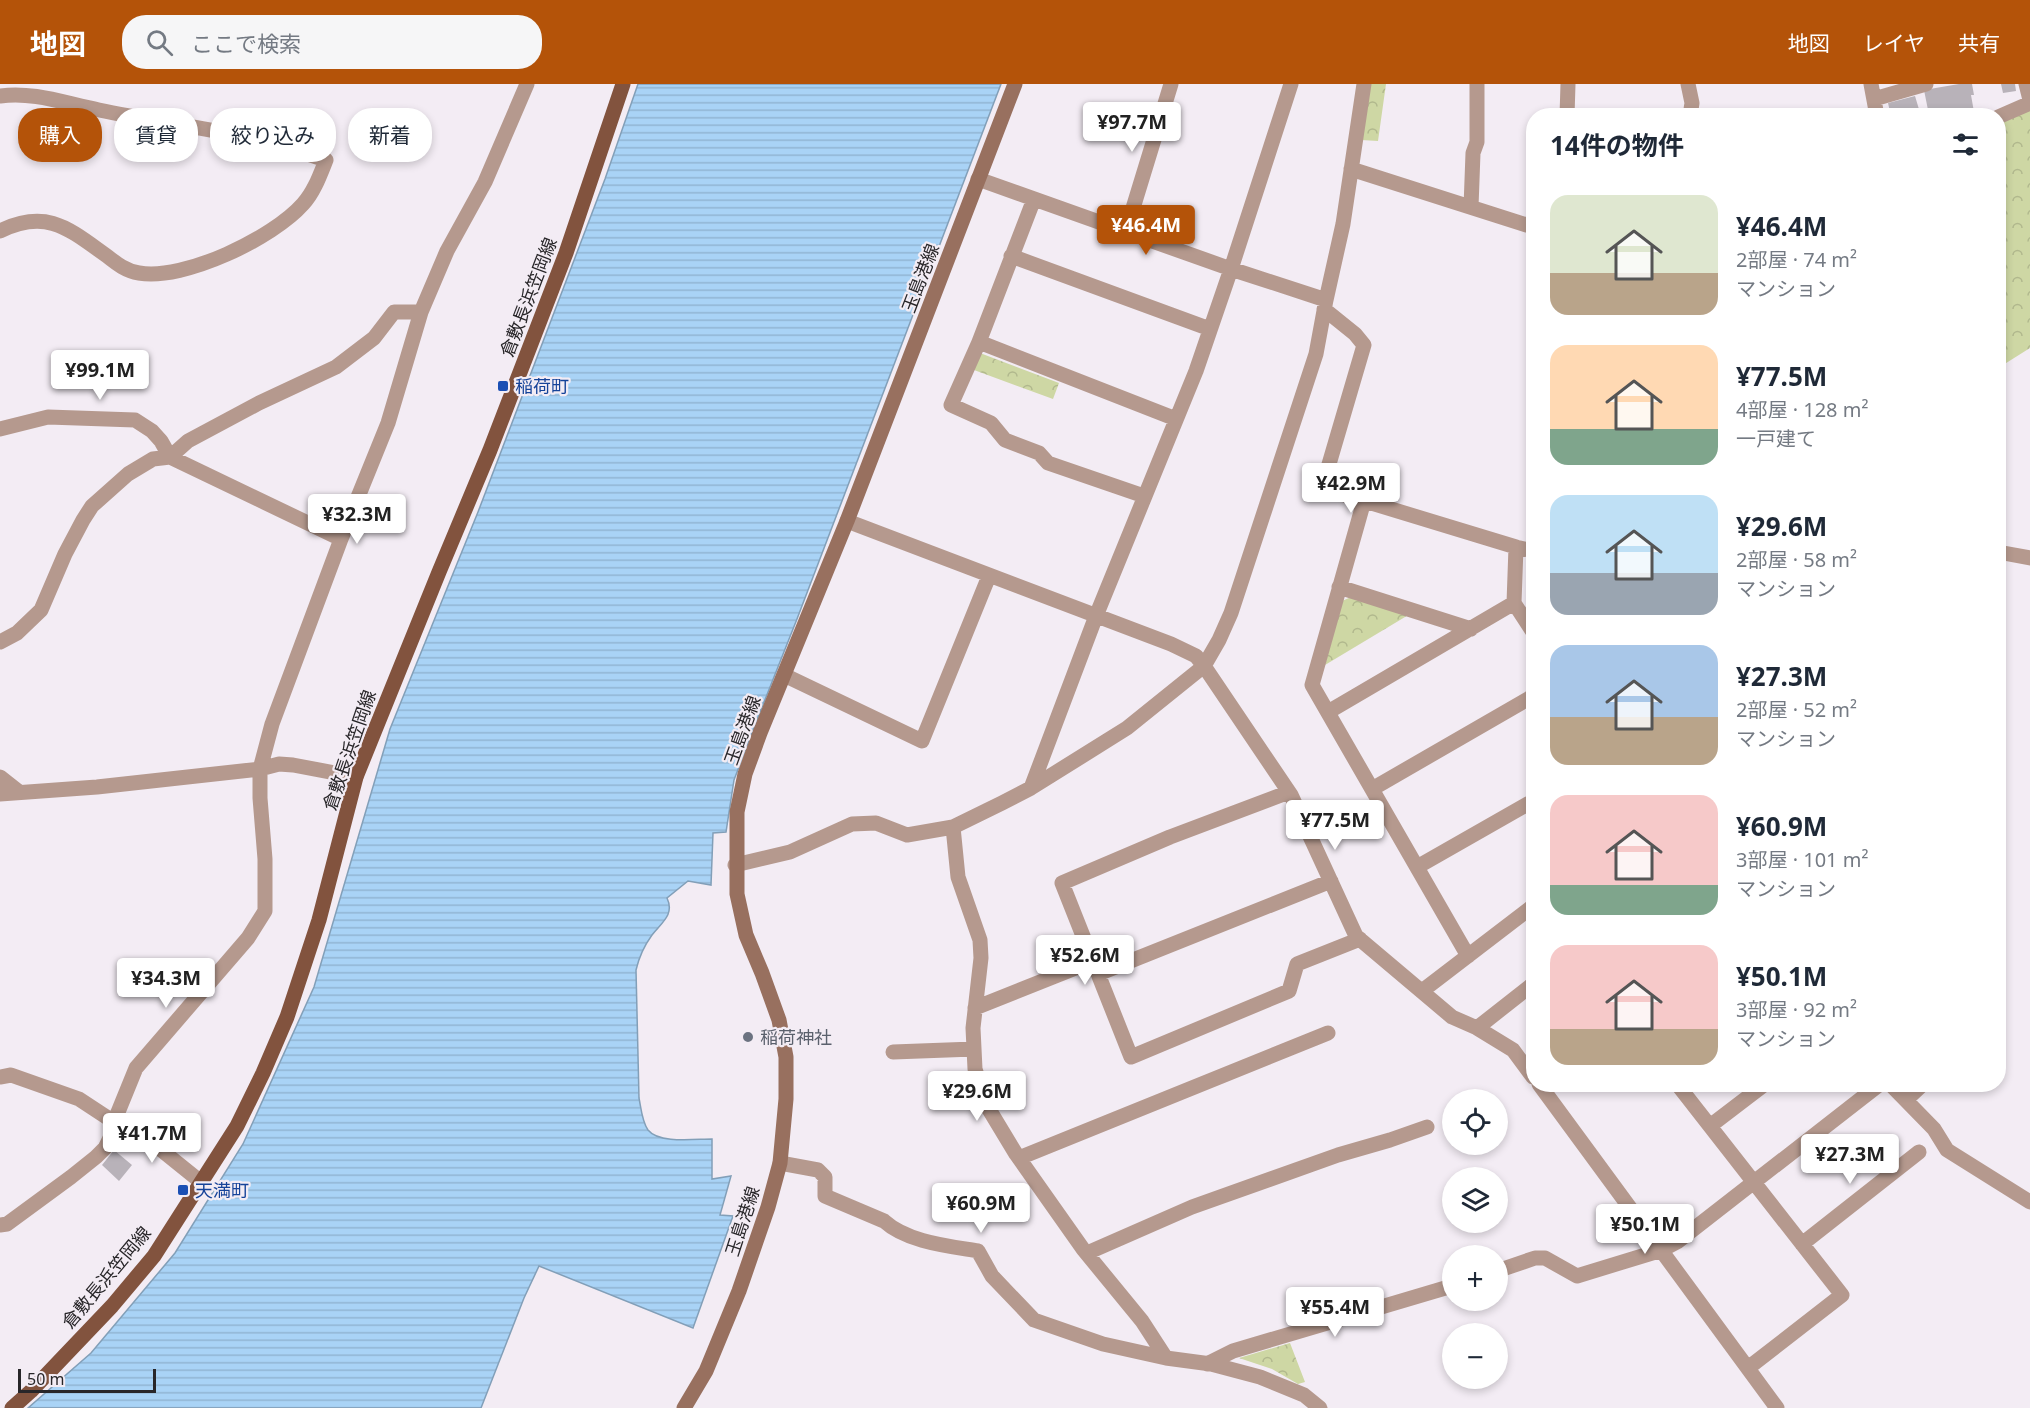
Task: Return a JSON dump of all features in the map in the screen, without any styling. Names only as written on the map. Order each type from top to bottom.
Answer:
[{"type":"main road","name":"倉敷長浜笠岡線","points":[[12,1408],[112,1306],[154,1256],[237,1126],[263,1073],[287,1017],[319,920],[356,777],[490,450],[566,253],[623,84]]},
{"type":"main road","name":"玉島港線","points":[[684,1408],[706,1371],[739,1291],[768,1207],[780,1163],[786,1099],[786,1057],[779,1020],[746,935],[737,894],[735,865],[737,812],[745,774],[848,521],[1015,84]]},
{"type":"street","points":[[0,1225],[7,1224],[105,1148],[136,1068],[241,947],[265,911],[266,859],[260,798],[260,769],[272,724],[341,539],[388,423],[421,312],[447,251],[485,182],[527,84]]},
{"type":"street","points":[[1125,231],[1171,84]]},
{"type":"street","points":[[1030,788],[1210,329],[1232,269],[1291,84]]},
{"type":"street","points":[[735,865],[790,852],[852,824],[876,823],[907,835],[953,827],[1030,788],[1126,728],[1204,666],[1231,613],[1316,354],[1343,224],[1364,84]]},
{"type":"street","points":[[1471,207],[1473,153],[1477,142],[1478,84]]},
{"type":"street","points":[[1568,84],[1568,108]]},
{"type":"street","points":[[1688,84],[1691,108]]},
{"type":"street","points":[[1875,108],[1872,92],[1926,84]]},
{"type":"street","points":[[2006,113],[2030,101],[2026,84]]},
{"type":"street","points":[[0,96],[14,94],[44,98],[263,140],[326,160],[319,178],[304,203],[287,219],[233,252],[200,266],[154,275],[138,273],[125,269],[74,233],[60,226],[38,221],[19,222],[0,231]]},
{"type":"street","points":[[1351,169],[1526,225]]},
{"type":"street","points":[[978,179],[1325,304],[1364,345],[1322,488],[1526,549]]},
{"type":"street","points":[[1034,199],[979,342],[951,405],[991,423],[1005,440],[1039,453],[1048,463],[1144,496]]},
{"type":"street","points":[[1011,256],[1210,329]]},
{"type":"street","points":[[170,457],[188,441],[259,403],[336,367],[374,338],[394,312],[421,312]]},
{"type":"street","points":[[979,342],[1176,419]]},
{"type":"street","points":[[0,429],[48,417],[135,420],[152,431],[170,457]]},
{"type":"street","points":[[0,642],[17,633],[41,610],[64,554],[92,506],[128,474],[153,459],[170,457],[341,539]]},
{"type":"street","points":[[1364,501],[1312,685],[1468,956]]},
{"type":"street","points":[[848,521],[1171,644],[1196,656],[1289,792],[1356,936],[1452,1017],[1477,1028],[1513,1050],[1526,1068]]},
{"type":"street","points":[[1516,547],[1514,603],[1526,621]]},
{"type":"street","points":[[2006,554],[2030,558]]},
{"type":"street","points":[[784,675],[922,741],[989,576]]},
{"type":"street","points":[[1339,587],[1470,629]]},
{"type":"street","points":[[1328,712],[1514,603]]},
{"type":"street","points":[[1372,789],[1526,700]]},
{"type":"street","points":[[0,794],[97,787],[279,765],[293,765],[356,777]]},
{"type":"street","points":[[0,777],[19,792]]},
{"type":"street","points":[[1289,792],[1170,837],[1062,883],[1131,1057],[1289,991],[1297,964],[1360,939]]},
{"type":"street","points":[[1417,867],[1526,805]]},
{"type":"street","points":[[953,827],[958,877],[980,940],[981,958],[975,1008],[974,1049],[975,1069],[987,1106],[1019,1158],[1087,1253],[1142,1321],[1166,1358]]},
{"type":"street","points":[[975,1008],[1096,968],[1331,881]]},
{"type":"street","points":[[1422,991],[1526,911]]},
{"type":"street","points":[[1477,1028],[1526,990]]},
{"type":"street","points":[[1019,1158],[1328,1033]]},
{"type":"street","points":[[893,1052],[974,1049]]},
{"type":"street","points":[[0,1077],[11,1075],[79,1099],[114,1122],[134,1128],[201,1182]]},
{"type":"street","points":[[1544,1092],[1777,1408]]},
{"type":"street","points":[[1683,1092],[1842,1295],[1748,1368]]},
{"type":"street","points":[[1710,1126],[1755,1092]]},
{"type":"street","points":[[1508,1267],[1535,1258],[1545,1258],[1577,1276],[1662,1250],[1677,1242],[1870,1092]]},
{"type":"street","points":[[1898,1092],[1934,1129],[1947,1150],[2030,1202]]},
{"type":"street","points":[[1906,1100],[1914,1092]]},
{"type":"street","points":[[1087,1253],[1192,1207],[1338,1155],[1427,1127]]},
{"type":"street","points":[[1802,1244],[1919,1152]]},
{"type":"street","points":[[780,1163],[818,1170],[825,1177],[825,1196],[884,1221],[889,1226],[929,1243],[978,1251],[992,1276],[1034,1320],[1103,1344],[1166,1358],[1207,1364],[1260,1377],[1304,1395],[1320,1408]]},
{"type":"street","points":[[1207,1364],[1233,1351],[1442,1289]]},
{"type":"green space","points":[[1368,84],[1386,84],[1378,141],[1361,140]]},
{"type":"green space","points":[[2030,109],[2030,348],[2006,363],[2006,120]]},
{"type":"green space","points":[[980,353],[1059,383],[1053,399],[974,370]]},
{"type":"green space","points":[[1351,597],[1410,614],[1325,665],[1342,601]]},
{"type":"green space","points":[[1290,1343],[1305,1382],[1298,1384],[1272,1369],[1239,1358]]},
{"type":"water","points":[[638,84],[1001,84],[734,780],[726,832],[713,833],[711,885],[688,881],[667,898],[668,914],[647,943],[636,970],[639,1098],[646,1127],[653,1134],[669,1139],[712,1139],[712,1179],[731,1176],[720,1215],[733,1216],[693,1328],[539,1266],[481,1408],[28,1408],[91,1353],[175,1253],[243,1144],[314,987],[390,729],[478,512],[605,179]]},
{"type":"building","points":[[1972,84],[1973,108],[1928,108],[1924,90]]},
{"type":"building","points":[[2001,84],[2015,84],[2016,91],[2003,93]]},
{"type":"building","points":[[1915,96],[1919,108],[1889,108],[1888,103]]},
{"type":"building","points":[[114,1150],[132,1165],[119,1181],[102,1165]]},
{"type":"place","name":"稲荷町","points":[[503,386]]},
{"type":"place","name":"稲荷神社","points":[[748,1037]]},
{"type":"place","name":"天満町","points":[[183,1190]]}]
